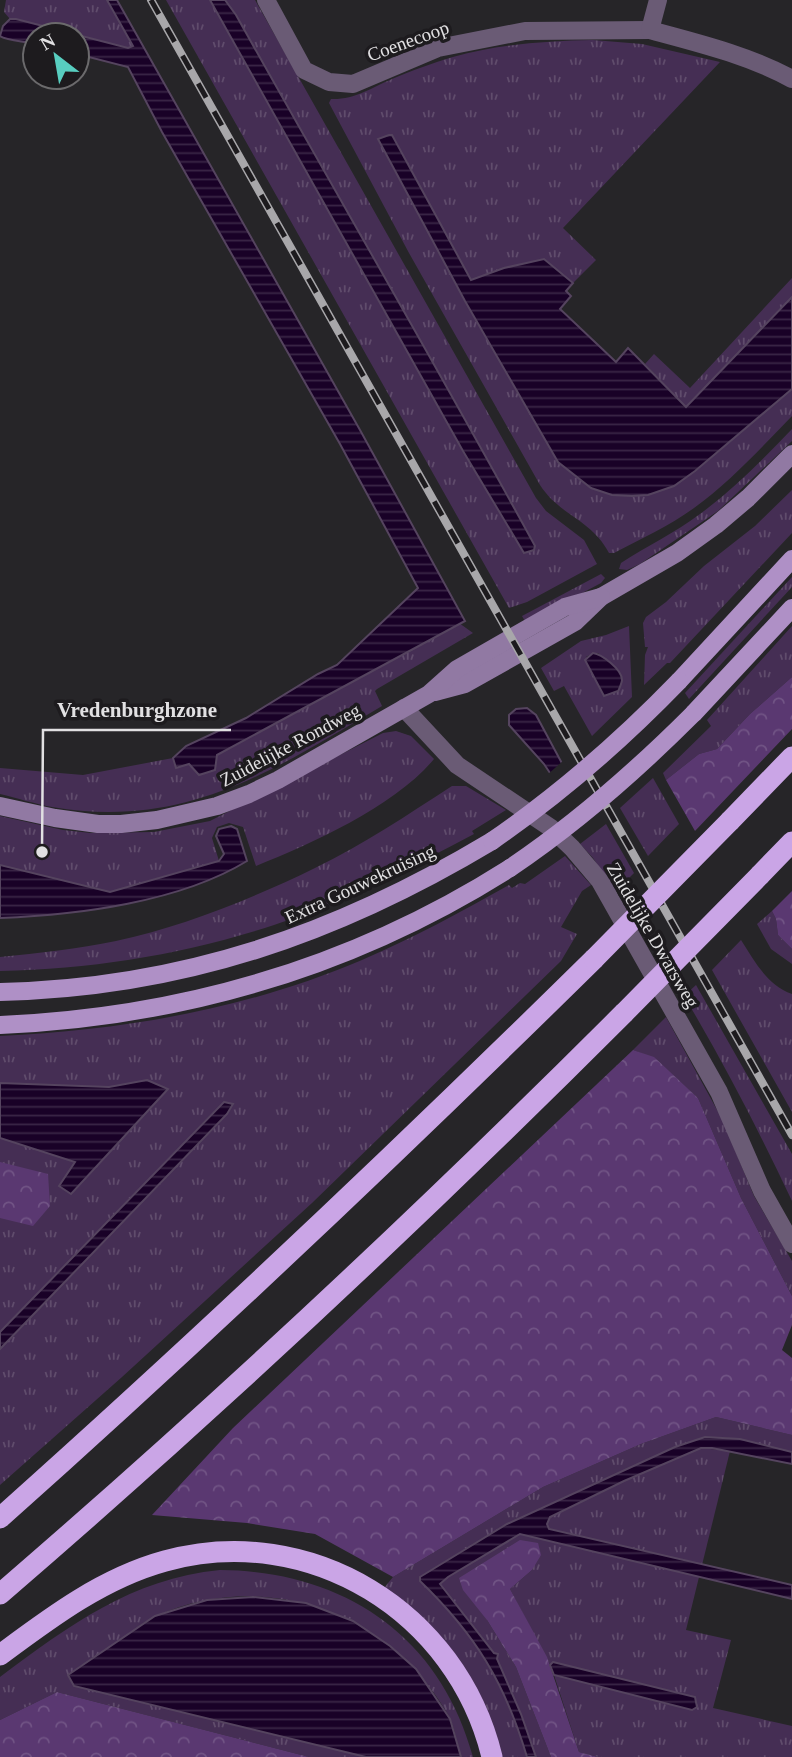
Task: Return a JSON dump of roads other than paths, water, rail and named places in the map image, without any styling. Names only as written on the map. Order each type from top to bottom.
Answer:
[{"type":"highway","points":[[0,1518],[247,1294],[475,1076],[792,757]]},
{"type":"highway","points":[[0,1594],[288,1335],[624,1013],[792,842]]},
{"type":"highway","points":[[0,1655],[82,1597],[148,1566],[183,1556],[212,1552],[250,1552],[286,1557],[351,1579],[397,1607],[417,1624],[463,1684],[482,1724],[492,1757]]},
{"type":"main road","name":"Zuidelijke Rondweg","points":[[0,806],[98,824],[137,823],[217,806],[262,788],[429,694],[457,669],[565,607],[601,597],[668,559],[748,498],[792,454]]},
{"type":"main road","name":"Extra Gouwekruising","points":[[0,992],[53,990],[132,980],[266,948],[376,904],[429,877],[492,841],[586,770],[679,681],[792,559]]},
{"type":"main road","points":[[0,1025],[138,1012],[186,1003],[252,985],[329,960],[398,930],[465,895],[510,868],[561,832],[624,781],[694,713],[792,608]]},
{"type":"street","name":"Coenecoop","points":[[266,0],[304,70],[329,82],[353,84],[438,48],[525,31],[650,30],[700,43],[773,69],[792,79]]},
{"type":"street","points":[[650,30],[657,0]]},
{"type":"street","name":"Zuidelijke Dwarsweg","points":[[404,708],[457,765],[557,833],[600,881],[719,1092],[762,1191],[792,1244]]},
{"type":"railway","points":[[151,0],[792,1135]]},
{"type":"place","name":"Vredenburghzone","points":[[42,852]]}]
